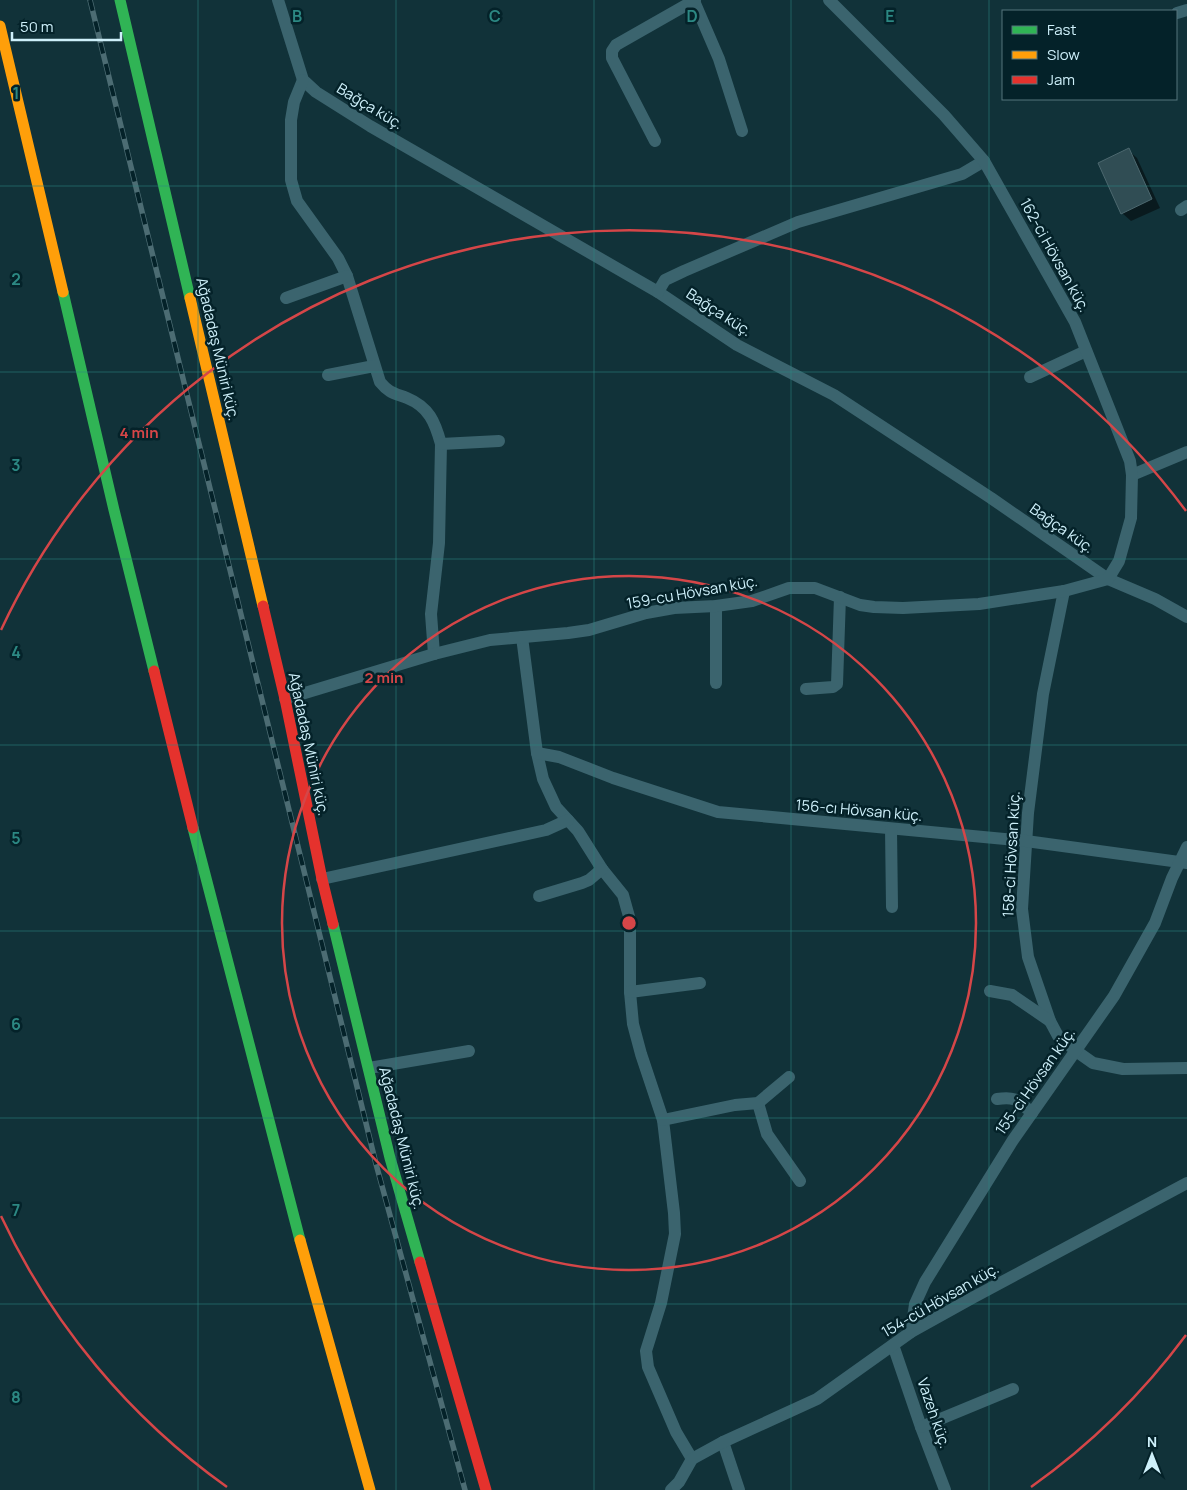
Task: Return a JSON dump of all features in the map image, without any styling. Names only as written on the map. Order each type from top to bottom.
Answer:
[{"type":"street","name":"Ağadadaş Müniri küç.","points":[[120,0],[285,699],[322,879],[390,1158],[486,1490]]},
{"type":"street","points":[[278,0],[303,80],[294,102],[291,120],[291,180],[297,201],[338,258],[347,276],[380,382],[387,390],[421,405],[431,416],[441,444],[439,542],[431,614],[434,654]]},
{"type":"street","points":[[655,141],[612,58],[612,51],[616,45],[695,0],[719,59],[742,131]]},
{"type":"street","name":"162-ci Hövsan küç.","points":[[830,0],[944,116],[984,161],[1074,322],[1130,461],[1132,475],[1131,518],[1119,561],[1108,579]]},
{"type":"street","points":[[0,26],[114,510],[208,890],[305,1258],[370,1490]]},
{"type":"street","name":"Bağça küç.","points":[[303,80],[316,92],[370,126],[658,292],[737,345],[834,395],[991,498],[1108,579],[1156,599],[1187,617]]},
{"type":"street","points":[[658,292],[665,280],[798,222],[962,174],[984,161]]},
{"type":"street","points":[[286,298],[347,276]]},
{"type":"street","points":[[1030,378],[1086,351]]},
{"type":"street","points":[[328,375],[374,366]]},
{"type":"street","points":[[441,444],[499,440]]},
{"type":"street","points":[[1132,475],[1187,452]]},
{"type":"street","name":"159-cu Hövsan küç.","points":[[285,699],[434,654],[490,640],[589,630],[646,613],[674,608],[716,606],[752,600],[789,588],[815,588],[860,605],[903,608],[979,604],[1064,591],[1108,579]]},
{"type":"street","name":"158-ci Hövsan küç.","points":[[1064,591],[1043,694],[1028,813],[1022,909],[1028,957],[1050,1021],[1058,1036],[1093,1063],[1123,1070],[1187,1068]]},
{"type":"street","points":[[806,689],[832,687],[837,684],[840,597]]},
{"type":"street","points":[[716,606],[716,683]]},
{"type":"street","points":[[522,637],[537,753],[543,779],[556,807],[578,831],[602,869],[623,894],[630,920],[630,992],[633,1024],[663,1120],[675,1234],[661,1303],[646,1352],[648,1367],[676,1432],[692,1459],[679,1482],[671,1490]]},
{"type":"street","name":"156-cı Hövsan küç.","points":[[537,753],[558,757],[613,778],[718,812],[1026,841],[1183,863]]},
{"type":"street","points":[[322,879],[546,830],[568,820]]},
{"type":"street","points":[[891,829],[892,907]]},
{"type":"street","name":"155-ci Hövsan küç.","points":[[912,1332],[915,1304],[925,1282],[1013,1140],[1114,996],[1156,923],[1172,878],[1183,863],[1187,847]]},
{"type":"street","points":[[539,896],[589,880],[602,869]]},
{"type":"street","points":[[630,992],[700,983]]},
{"type":"street","points":[[990,991],[1012,995],[1050,1021]]},
{"type":"street","points":[[369,1068],[469,1051]]},
{"type":"street","points":[[663,1120],[735,1105],[758,1103],[789,1077]]},
{"type":"street","points":[[997,1099],[1014,1098],[1032,1114]]},
{"type":"street","points":[[758,1103],[767,1134],[800,1181]]},
{"type":"street","name":"154-cü Hövsan küç.","points":[[692,1459],[723,1442],[817,1399],[912,1332],[1187,1183]]},
{"type":"street","name":"Vazeh küç.","points":[[893,1345],[945,1490]]},
{"type":"street","points":[[921,1427],[1013,1390]]},
{"type":"street","points":[[723,1442],[739,1490]]},
{"type":"building","points":[[1129,148],[1152,199],[1121,214],[1098,163]]},
{"type":"railway","points":[[90,0],[376,1164],[465,1490]]},
{"type":"traffic: fast","points":[[120,0],[190,298]]},
{"type":"traffic: fast","points":[[63,292],[154,671]]},
{"type":"traffic: fast","points":[[193,828],[300,1240]]},
{"type":"traffic: fast","points":[[333,924],[390,1158],[420,1262]]},
{"type":"traffic: slow","points":[[0,26],[63,292]]},
{"type":"traffic: slow","points":[[190,298],[263,606]]},
{"type":"traffic: slow","points":[[300,1240],[370,1490]]},
{"type":"traffic: jam","points":[[263,606],[333,924]]},
{"type":"traffic: jam","points":[[154,671],[193,828]]},
{"type":"traffic: jam","points":[[420,1262],[486,1490]]}]
